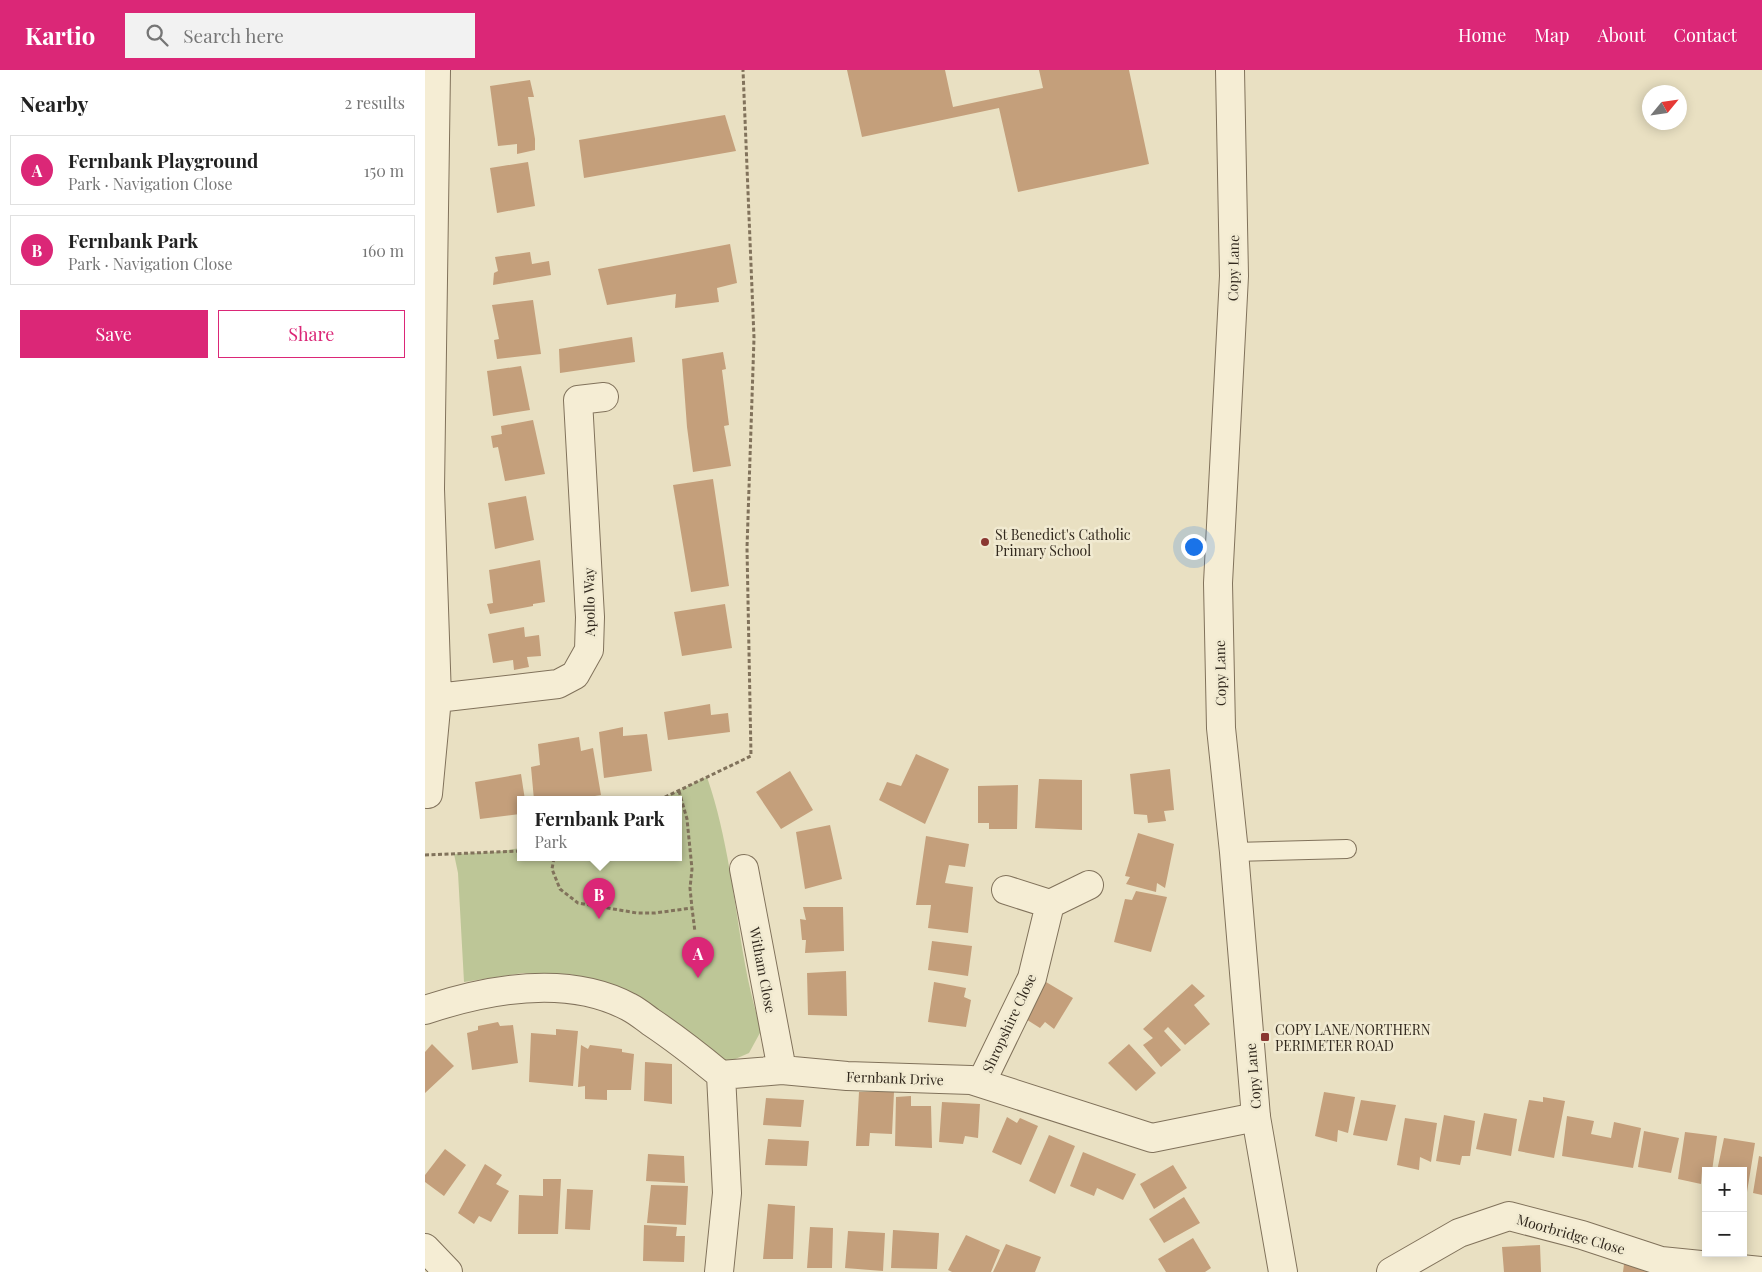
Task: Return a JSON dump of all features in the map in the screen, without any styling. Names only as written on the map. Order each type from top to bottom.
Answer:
[{"type":"street","points":[[428,794],[437,698],[430,489],[437,70]]},
{"type":"street","name":"Copy Lane","points":[[1230,70],[1234,276],[1218,583],[1221,728],[1234,852],[1256,1116],[1283,1272]]},
{"type":"street","name":"Apollo Way","points":[[437,698],[559,684],[575,675],[589,650],[591,617],[578,400],[604,397]]},
{"type":"street","name":"Witham Close","points":[[744,870],[782,1070]]},
{"type":"street","points":[[1006,890],[1050,904],[1089,886]]},
{"type":"street","name":"Shropshire Close","points":[[981,1083],[1033,978],[1050,904]]},
{"type":"street","points":[[425,1010],[447,1002],[516,990],[563,988],[582,992],[609,998],[630,1007],[676,1038],[721,1075],[727,1193],[719,1272]]},
{"type":"street","name":"Fernbank Drive","points":[[721,1075],[782,1070],[847,1076],[971,1080],[1152,1138],[1256,1116]]},
{"type":"street","name":"Moorbridge Close","points":[[1391,1272],[1459,1233],[1509,1216],[1582,1235],[1661,1261],[1762,1272]]},
{"type":"street","points":[[425,1248],[448,1272]]},
{"type":"lane","points":[[1234,852],[1347,849]]},
{"type":"path","points":[[668,796],[751,756],[747,548],[754,338],[743,70]]},
{"type":"path","points":[[679,791],[680,796]]},
{"type":"path","points":[[682,802],[687,819],[692,869],[690,888],[695,932]]},
{"type":"path","points":[[425,855],[517,851]]},
{"type":"path","points":[[553,861],[552,869],[559,889],[578,903],[637,913],[655,913],[692,908]]},
{"type":"green space","points":[[707,777],[720,823],[730,870],[747,973],[761,1031],[749,1053],[726,1063],[706,1053],[664,1013],[639,997],[612,986],[570,974],[523,973],[464,982],[458,873],[454,854],[497,852],[517,849],[517,861],[682,861],[682,796],[667,796]]},
{"type":"building","points":[[847,70],[945,70],[953,107],[1043,88],[1039,70],[1129,70],[1149,164],[1018,192],[999,108],[862,137]]},
{"type":"building","points":[[530,80],[534,97],[528,97],[535,150],[517,154],[517,144],[498,146],[490,86]]},
{"type":"building","points":[[725,115],[736,151],[584,178],[579,140]]},
{"type":"building","points":[[528,162],[535,206],[497,213],[490,168]]},
{"type":"building","points":[[730,244],[737,283],[717,288],[719,302],[675,308],[676,294],[607,305],[598,269]]},
{"type":"building","points":[[530,252],[532,264],[549,261],[551,275],[493,285],[494,273],[498,271],[495,257]]},
{"type":"building","points":[[533,300],[541,354],[497,359],[494,340],[499,339],[492,305]]},
{"type":"building","points":[[632,337],[635,362],[560,373],[559,349]]},
{"type":"building","points":[[723,352],[726,369],[722,370],[729,425],[724,426],[731,466],[693,472],[687,427],[682,359]]},
{"type":"building","points":[[521,366],[530,410],[493,416],[487,371]]},
{"type":"building","points":[[533,420],[545,474],[505,481],[498,447],[493,448],[491,436],[502,434],[501,426]]},
{"type":"building","points":[[713,479],[729,586],[691,592],[673,485]]},
{"type":"building","points":[[526,496],[534,540],[495,549],[488,503]]},
{"type":"building","points":[[540,560],[545,602],[490,614],[487,604],[493,603],[489,570]]},
{"type":"building","points":[[725,604],[732,648],[682,656],[674,612]]},
{"type":"building","points":[[524,627],[525,637],[539,635],[541,656],[527,657],[529,667],[514,670],[513,660],[493,663],[488,634]]},
{"type":"building","points":[[710,704],[711,715],[728,713],[730,732],[668,740],[664,712]]},
{"type":"building","points":[[623,727],[623,736],[647,734],[652,771],[604,778],[599,732]]},
{"type":"building","points":[[579,737],[581,751],[593,748],[601,795],[534,796],[531,767],[540,765],[538,744]]},
{"type":"building","points":[[916,754],[949,769],[925,824],[879,800],[887,782],[901,786]]},
{"type":"building","points":[[1170,769],[1174,810],[1164,811],[1166,821],[1148,823],[1147,815],[1134,814],[1130,774]]},
{"type":"building","points":[[790,771],[813,810],[781,829],[756,792]]},
{"type":"building","points":[[521,774],[524,796],[517,796],[517,814],[480,819],[475,782]]},
{"type":"building","points":[[1039,779],[1082,780],[1082,830],[1035,828]]},
{"type":"building","points":[[1018,785],[1017,829],[989,829],[989,823],[978,823],[978,786]]},
{"type":"building","points":[[830,825],[842,879],[805,889],[796,832]]},
{"type":"building","points":[[1138,833],[1174,844],[1165,888],[1157,883],[1156,892],[1126,884],[1130,877],[1125,876]]},
{"type":"building","points":[[926,836],[969,844],[965,867],[949,865],[945,883],[973,887],[968,933],[928,928],[931,905],[916,905]]},
{"type":"building","points":[[1136,891],[1167,897],[1151,952],[1114,942],[1125,899],[1132,900]]},
{"type":"building","points":[[803,907],[843,907],[844,951],[805,953],[806,940],[802,940],[800,919],[806,920]]},
{"type":"building","points":[[932,941],[972,946],[968,976],[928,970]]},
{"type":"building","points":[[846,971],[847,1016],[808,1015],[807,973]]},
{"type":"building","points":[[934,982],[966,988],[964,997],[971,1000],[966,1027],[928,1022]]},
{"type":"building","points":[[1046,982],[1073,998],[1054,1029],[1045,1022],[1040,1028],[1021,1016]]},
{"type":"building","points":[[1192,984],[1205,996],[1194,1005],[1210,1024],[1185,1045],[1168,1027],[1164,1031],[1181,1050],[1161,1067],[1143,1045],[1153,1038],[1143,1029]]},
{"type":"building","points":[[498,1022],[500,1026],[513,1025],[518,1063],[472,1070],[467,1033],[478,1030],[478,1026]]},
{"type":"building","points":[[556,1029],[578,1031],[573,1086],[529,1082],[531,1033],[556,1035]]},
{"type":"building","points":[[432,1044],[454,1066],[425,1093],[425,1052]]},
{"type":"building","points":[[1129,1044],[1156,1073],[1136,1091],[1108,1063]]},
{"type":"building","points":[[581,1045],[588,1049],[590,1045],[622,1049],[622,1052],[634,1054],[631,1090],[607,1090],[607,1100],[585,1099],[585,1086],[578,1087]]},
{"type":"building","points":[[645,1062],[672,1064],[672,1104],[644,1101]]},
{"type":"building","points":[[859,1092],[894,1092],[892,1134],[870,1133],[869,1146],[856,1146]]},
{"type":"building","points":[[1324,1092],[1355,1097],[1348,1133],[1338,1130],[1337,1142],[1315,1136]]},
{"type":"building","points":[[911,1096],[911,1106],[931,1106],[932,1148],[895,1146],[896,1097]]},
{"type":"building","points":[[1543,1097],[1565,1101],[1554,1158],[1518,1151],[1529,1100],[1543,1102]]},
{"type":"building","points":[[766,1098],[804,1100],[801,1127],[763,1125]]},
{"type":"building","points":[[1361,1100],[1396,1105],[1387,1141],[1353,1135]]},
{"type":"building","points":[[942,1102],[980,1104],[978,1138],[965,1136],[963,1144],[939,1142]]},
{"type":"building","points":[[1484,1113],[1517,1119],[1511,1156],[1476,1149]]},
{"type":"building","points":[[1444,1115],[1475,1121],[1470,1156],[1462,1156],[1460,1165],[1436,1161]]},
{"type":"building","points":[[1567,1116],[1594,1121],[1591,1134],[1611,1138],[1614,1122],[1641,1128],[1633,1168],[1562,1156]]},
{"type":"building","points":[[1007,1117],[1017,1123],[1020,1118],[1038,1126],[1021,1165],[992,1152]]},
{"type":"building","points":[[1405,1118],[1437,1123],[1431,1162],[1420,1157],[1419,1170],[1397,1165]]},
{"type":"building","points":[[1644,1131],[1679,1138],[1671,1173],[1638,1167]]},
{"type":"building","points":[[1685,1132],[1717,1136],[1713,1167],[1702,1167],[1701,1184],[1678,1179]]},
{"type":"building","points":[[1049,1135],[1075,1146],[1055,1194],[1029,1181]]},
{"type":"building","points":[[1724,1138],[1755,1143],[1747,1192],[1747,1167],[1718,1167]]},
{"type":"building","points":[[768,1139],[809,1141],[807,1166],[765,1165]]},
{"type":"building","points":[[445,1149],[466,1165],[444,1196],[425,1182],[425,1175]]},
{"type":"building","points":[[1083,1152],[1136,1174],[1123,1200],[1097,1188],[1094,1196],[1070,1186]]},
{"type":"building","points":[[648,1154],[684,1156],[685,1183],[646,1181]]},
{"type":"building","points":[[1759,1156],[1762,1157],[1762,1195],[1753,1193]]},
{"type":"building","points":[[485,1164],[502,1175],[496,1184],[509,1191],[491,1222],[479,1216],[474,1224],[458,1213]]},
{"type":"building","points":[[1173,1165],[1187,1188],[1154,1209],[1140,1184]]},
{"type":"building","points":[[543,1179],[561,1179],[558,1234],[518,1234],[519,1195],[543,1196]]},
{"type":"building","points":[[651,1185],[688,1186],[686,1225],[647,1223]]},
{"type":"building","points":[[567,1189],[593,1190],[590,1230],[565,1229]]},
{"type":"building","points":[[1184,1197],[1200,1223],[1164,1243],[1149,1219]]},
{"type":"building","points":[[768,1204],[795,1206],[793,1259],[763,1259]]},
{"type":"building","points":[[644,1225],[677,1227],[676,1236],[685,1236],[684,1262],[643,1261]]},
{"type":"building","points":[[810,1227],[833,1228],[832,1268],[807,1268]]},
{"type":"building","points":[[893,1230],[939,1233],[937,1269],[891,1268]]},
{"type":"building","points":[[848,1231],[885,1233],[883,1271],[845,1268]]},
{"type":"building","points":[[966,1235],[1000,1250],[991,1272],[952,1272],[948,1270]]},
{"type":"building","points":[[1193,1238],[1211,1268],[1205,1272],[1166,1272],[1158,1259]]},
{"type":"building","points":[[1006,1244],[1041,1257],[1035,1272],[993,1272]]},
{"type":"building","points":[[1540,1245],[1541,1272],[1504,1272],[1502,1247]]},
{"type":"building","points":[[1625,1256],[1651,1272],[1623,1272]]},
{"type":"place","name":"St Benedict's Catholic Primary School","points":[[985,542]]},
{"type":"place","name":"Fernbank Park","points":[[599,919]]},
{"type":"place","name":"Fernbank Playground","points":[[698,978]]},
{"type":"place","name":"COPY LANE/NORTHERN PERIMETER ROAD","points":[[1265,1037]]}]
